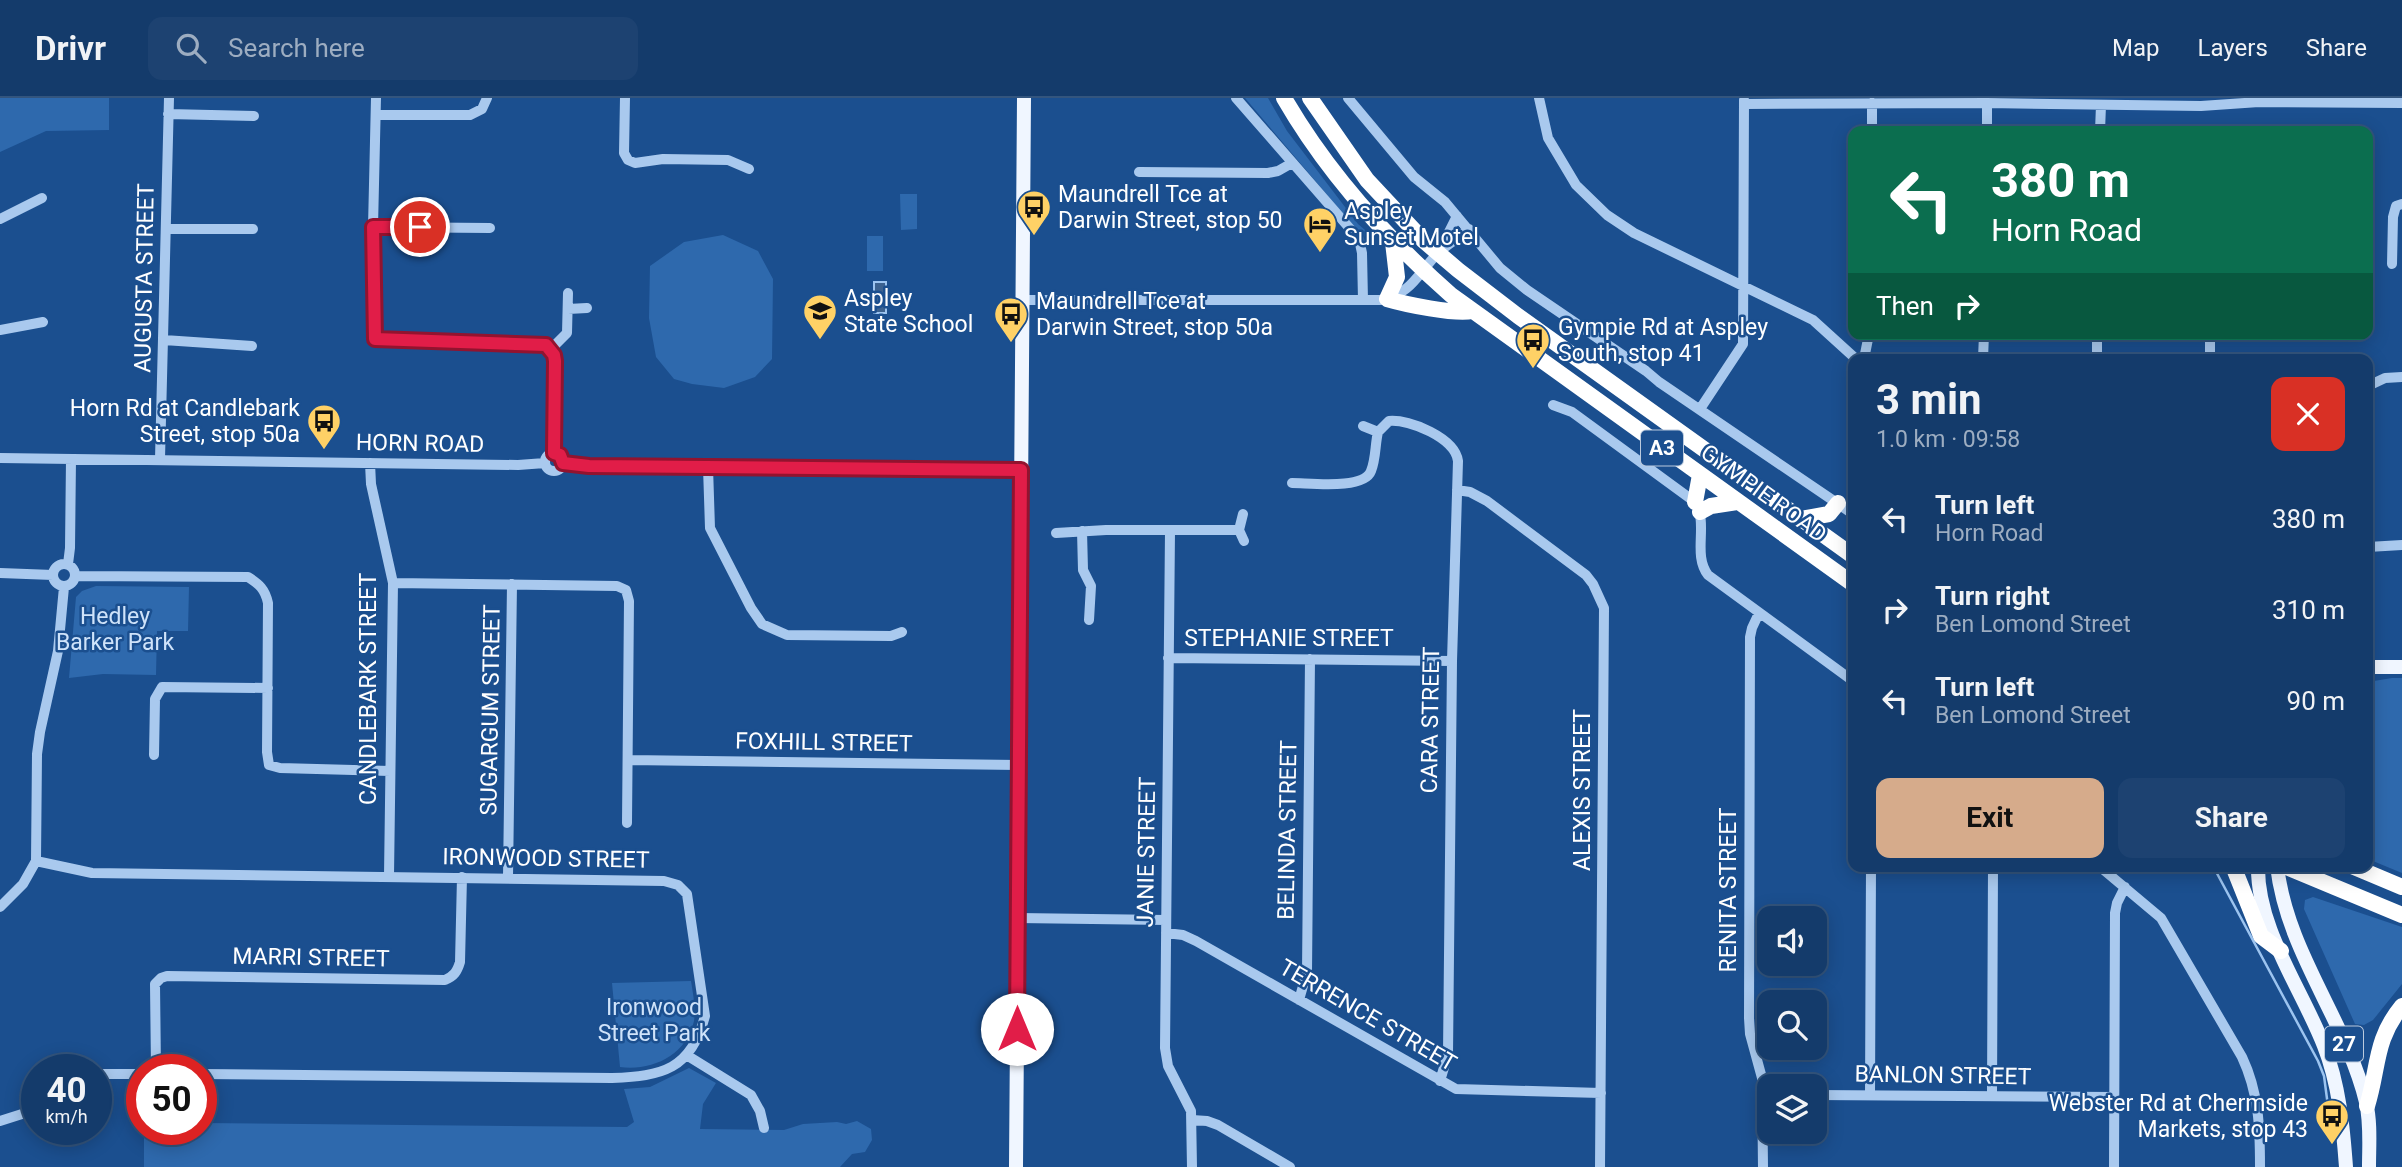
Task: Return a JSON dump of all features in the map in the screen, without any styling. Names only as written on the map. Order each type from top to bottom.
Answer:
[{"type":"highway","name":"GYMPIE ROAD","points":[[1284,98],[1337,179],[1393,242],[1424,271],[1472,311],[1848,580]]},
{"type":"highway","name":"GYMPIE ROAD","points":[[1310,98],[1367,180],[1411,228],[1474,284],[1848,552]]},
{"type":"highway","points":[[1393,242],[1397,277],[1387,299],[1410,306],[1425,306],[1461,314],[1472,311]]},
{"type":"highway","points":[[1700,475],[1698,507],[1737,502]]},
{"type":"highway","points":[[1801,519],[1829,514],[1838,503]]},
{"type":"highway","points":[[2235,872],[2261,936],[2281,951]]},
{"type":"highway","points":[[2298,872],[2402,915]]},
{"type":"highway","points":[[2366,872],[2402,887]]},
{"type":"highway","points":[[2367,1107],[2376,1055],[2389,1023],[2402,1006]]},
{"type":"main road","points":[[1016,1167],[1024,98]]},
{"type":"main road","points":[[2373,667],[2402,667]]},
{"type":"main road","name":"27","points":[[2259,872],[2265,916],[2331,1066],[2340,1105],[2346,1167]]},
{"type":"main road","name":"27","points":[[2278,872],[2290,926],[2351,1058],[2367,1107],[2369,1167]]},
{"type":"street","name":"AUGUSTA STREET","points":[[160,459],[169,98]]},
{"type":"street","points":[[376,98],[373,227],[375,339],[546,345],[555,361],[554,453]]},
{"type":"street","points":[[376,115],[470,115],[482,109],[487,98]]},
{"type":"street","points":[[625,98],[624,153],[628,160],[635,163],[663,159],[728,160],[749,169]]},
{"type":"street","points":[[1236,98],[1359,239],[1363,300]]},
{"type":"street","name":"GYMPIE ROAD","points":[[1348,98],[1420,183],[1435,193],[1469,229],[1491,258],[1520,284],[1848,510]]},
{"type":"street","points":[[1539,98],[1548,138],[1576,185],[1606,215],[1634,233],[1813,320],[1850,354]]},
{"type":"street","points":[[1700,409],[1742,349],[1744,101],[2201,106],[2259,100],[2369,100],[2402,103]]},
{"type":"street","points":[[1872,103],[1872,126]]},
{"type":"street","points":[[1987,103],[1987,126]]},
{"type":"street","points":[[2100,126],[2101,105]]},
{"type":"street","points":[[168,114],[254,116]]},
{"type":"street","points":[[1139,172],[1268,173],[1278,172],[1292,163]]},
{"type":"street","points":[[0,219],[42,198]]},
{"type":"street","points":[[2392,264],[2393,217],[2396,206],[2402,204]]},
{"type":"street","points":[[1439,253],[1457,216]]},
{"type":"street","points":[[373,227],[490,228]]},
{"type":"street","points":[[166,229],[253,229]]},
{"type":"street","points":[[1023,300],[1387,299],[1405,291],[1439,253],[1469,229]]},
{"type":"street","points":[[551,350],[567,333],[568,293]]},
{"type":"street","points":[[568,309],[587,308]]},
{"type":"street","points":[[0,330],[43,322]]},
{"type":"street","points":[[164,340],[252,346]]},
{"type":"street","points":[[2373,384],[2385,378],[2402,377]]},
{"type":"street","points":[[1553,405],[1573,412],[1698,507],[1702,563],[1705,571],[1848,677]]},
{"type":"street","name":"CARA STREET","points":[[1378,432],[1389,421],[1416,425],[1447,442],[1458,457],[1452,661],[1448,1054],[1440,1081]]},
{"type":"street","points":[[1292,483],[1361,481],[1371,471],[1378,432],[1363,426]]},
{"type":"street","points":[[545,463],[549,455],[554,453],[560,455],[563,463]]},
{"type":"street","name":"HORN ROAD","points":[[0,458],[518,465],[545,463],[555,471],[563,463],[1021,470]]},
{"type":"street","points":[[68,564],[71,459]]},
{"type":"street","name":"CANDLEBARK STREET","points":[[370,463],[371,484],[393,583],[388,876]]},
{"type":"street","points":[[708,467],[710,528],[762,624],[787,635],[891,636],[902,632]]},
{"type":"street","name":"ALEXIS STREET","points":[[1457,490],[1470,492],[1487,501],[1586,575],[1604,608],[1600,1167]]},
{"type":"street","points":[[1243,514],[1239,530],[1244,541]]},
{"type":"street","points":[[1056,533],[1239,530]]},
{"type":"street","points":[[1083,531],[1083,570],[1091,586],[1089,620]]},
{"type":"street","name":"JANIE STREET","points":[[1170,531],[1165,1055],[1189,1106],[1192,1120],[1192,1167]]},
{"type":"street","points":[[2373,547],[2402,545]]},
{"type":"street","points":[[68,564],[74,569],[76,576],[71,585],[64,587],[54,581],[53,575],[58,566],[68,564]]},
{"type":"street","points":[[0,573],[53,575]]},
{"type":"street","points":[[76,576],[248,577],[259,584],[268,603],[269,765],[280,768],[390,771]]},
{"type":"street","points":[[393,583],[617,586],[626,590],[629,601],[627,823]]},
{"type":"street","name":"SUGARGUM STREET","points":[[509,877],[512,584]]},
{"type":"street","points":[[0,907],[23,884],[36,861],[37,754],[58,651],[64,587]]},
{"type":"street","name":"RENITA STREET","points":[[1759,613],[1750,637],[1749,1018],[1750,1034],[1761,1074]]},
{"type":"street","name":"STEPHANIE STREET","points":[[1168,658],[1452,661]]},
{"type":"street","name":"BELINDA STREET","points":[[1299,1000],[1307,972],[1310,659]]},
{"type":"street","points":[[154,755],[155,699],[162,687],[268,688]]},
{"type":"street","name":"FOXHILL STREET","points":[[628,760],[1019,765]]},
{"type":"street","name":"IRONWOOD STREET","points":[[36,861],[92,873],[509,877],[664,881],[678,885],[687,894],[690,904],[705,1017],[702,1030],[688,1056]]},
{"type":"street","points":[[1870,1095],[1871,872]]},
{"type":"street","points":[[1992,1096],[1993,872]]},
{"type":"street","points":[[2106,872],[2153,910],[2166,926],[2242,1057],[2252,1082],[2258,1109],[2260,1167]]},
{"type":"street","name":"MARRI STREET","points":[[156,1054],[155,984],[167,976],[445,980],[453,976],[460,962],[462,877]]},
{"type":"street","points":[[2113,1167],[2115,913],[2125,887]]},
{"type":"street","points":[[1018,918],[1166,920]]},
{"type":"street","name":"TERRENCE STREET","points":[[1166,933],[1183,935],[1196,941],[1457,1089],[1601,1093]]},
{"type":"street","points":[[217,1074],[643,1077],[661,1072],[688,1056],[751,1095],[760,1111],[764,1128]]},
{"type":"street","name":"BANLON STREET","points":[[1827,1095],[2114,1097]]},
{"type":"street","points":[[0,1121],[21,1114]]},
{"type":"street","points":[[1192,1120],[1210,1122],[1290,1167]]},
{"type":"street","name":"RENITA STREET","points":[[1763,1167],[1764,1144]]},
{"type":"green space","points":[[0,98],[109,98],[109,130],[46,131],[0,152]]},
{"type":"green space","points":[[1245,98],[1268,98],[1287,131],[1365,230],[1367,237],[1362,236]]},
{"type":"green space","points":[[900,194],[917,194],[917,229],[901,230]]},
{"type":"green space","points":[[723,235],[758,251],[773,279],[772,359],[755,377],[724,388],[674,379],[656,357],[649,318],[650,266],[684,242]]},
{"type":"green space","points":[[867,236],[883,236],[883,271],[867,271]]},
{"type":"green space","name":"Hedley Barker Park","points":[[96,586],[189,587],[188,631],[157,631],[156,675],[103,674],[69,678],[76,597],[82,591]]},
{"type":"green space","points":[[2402,678],[2402,873],[2373,861],[2373,681]]},
{"type":"green space","points":[[2313,897],[2402,927],[2402,984],[2373,1020],[2364,1025],[2355,1024],[2304,909],[2305,900]]},
{"type":"green space","name":"Ironwood Street Park","points":[[691,981],[694,1021],[684,1044],[666,1059],[655,1063],[632,1068],[620,1067],[612,983]]},
{"type":"green space","points":[[689,1068],[716,1083],[703,1104],[700,1129],[784,1130],[803,1124],[846,1124],[857,1121],[871,1129],[872,1140],[865,1152],[852,1154],[840,1167],[144,1167],[144,1145],[217,1145],[217,1123],[627,1127],[634,1122],[624,1089],[650,1087]]},
{"type":"shaded area","points":[[874,282],[886,282],[886,313],[874,313]]},
{"type":"waterway","points":[[2216,872],[2318,1061],[2324,1076],[2331,1129]]},
{"type":"place","name":"Maundrell Tce at Darwin Street, stop 50","points":[[1034,237]]},
{"type":"place","name":"Aspley Sunset Motel","points":[[1320,254]]},
{"type":"place","name":"Aspley State School","points":[[820,341]]},
{"type":"place","name":"Maundrell Tce at Darwin Street, stop 50a","points":[[1011,344]]},
{"type":"place","name":"Gympie Rd at Aspley South, stop 41","points":[[1533,370]]},
{"type":"place","name":"Horn Rd at Candlebark Street, stop 50a","points":[[324,451]]},
{"type":"place","name":"Webster Rd at Chermside Markets, stop 43","points":[[2332,1146]]},
{"type":"route","points":[[420,227],[373,227],[375,339],[546,345],[555,361],[554,453],[560,455],[563,463],[589,466],[1021,470],[1017,1029]]}]
